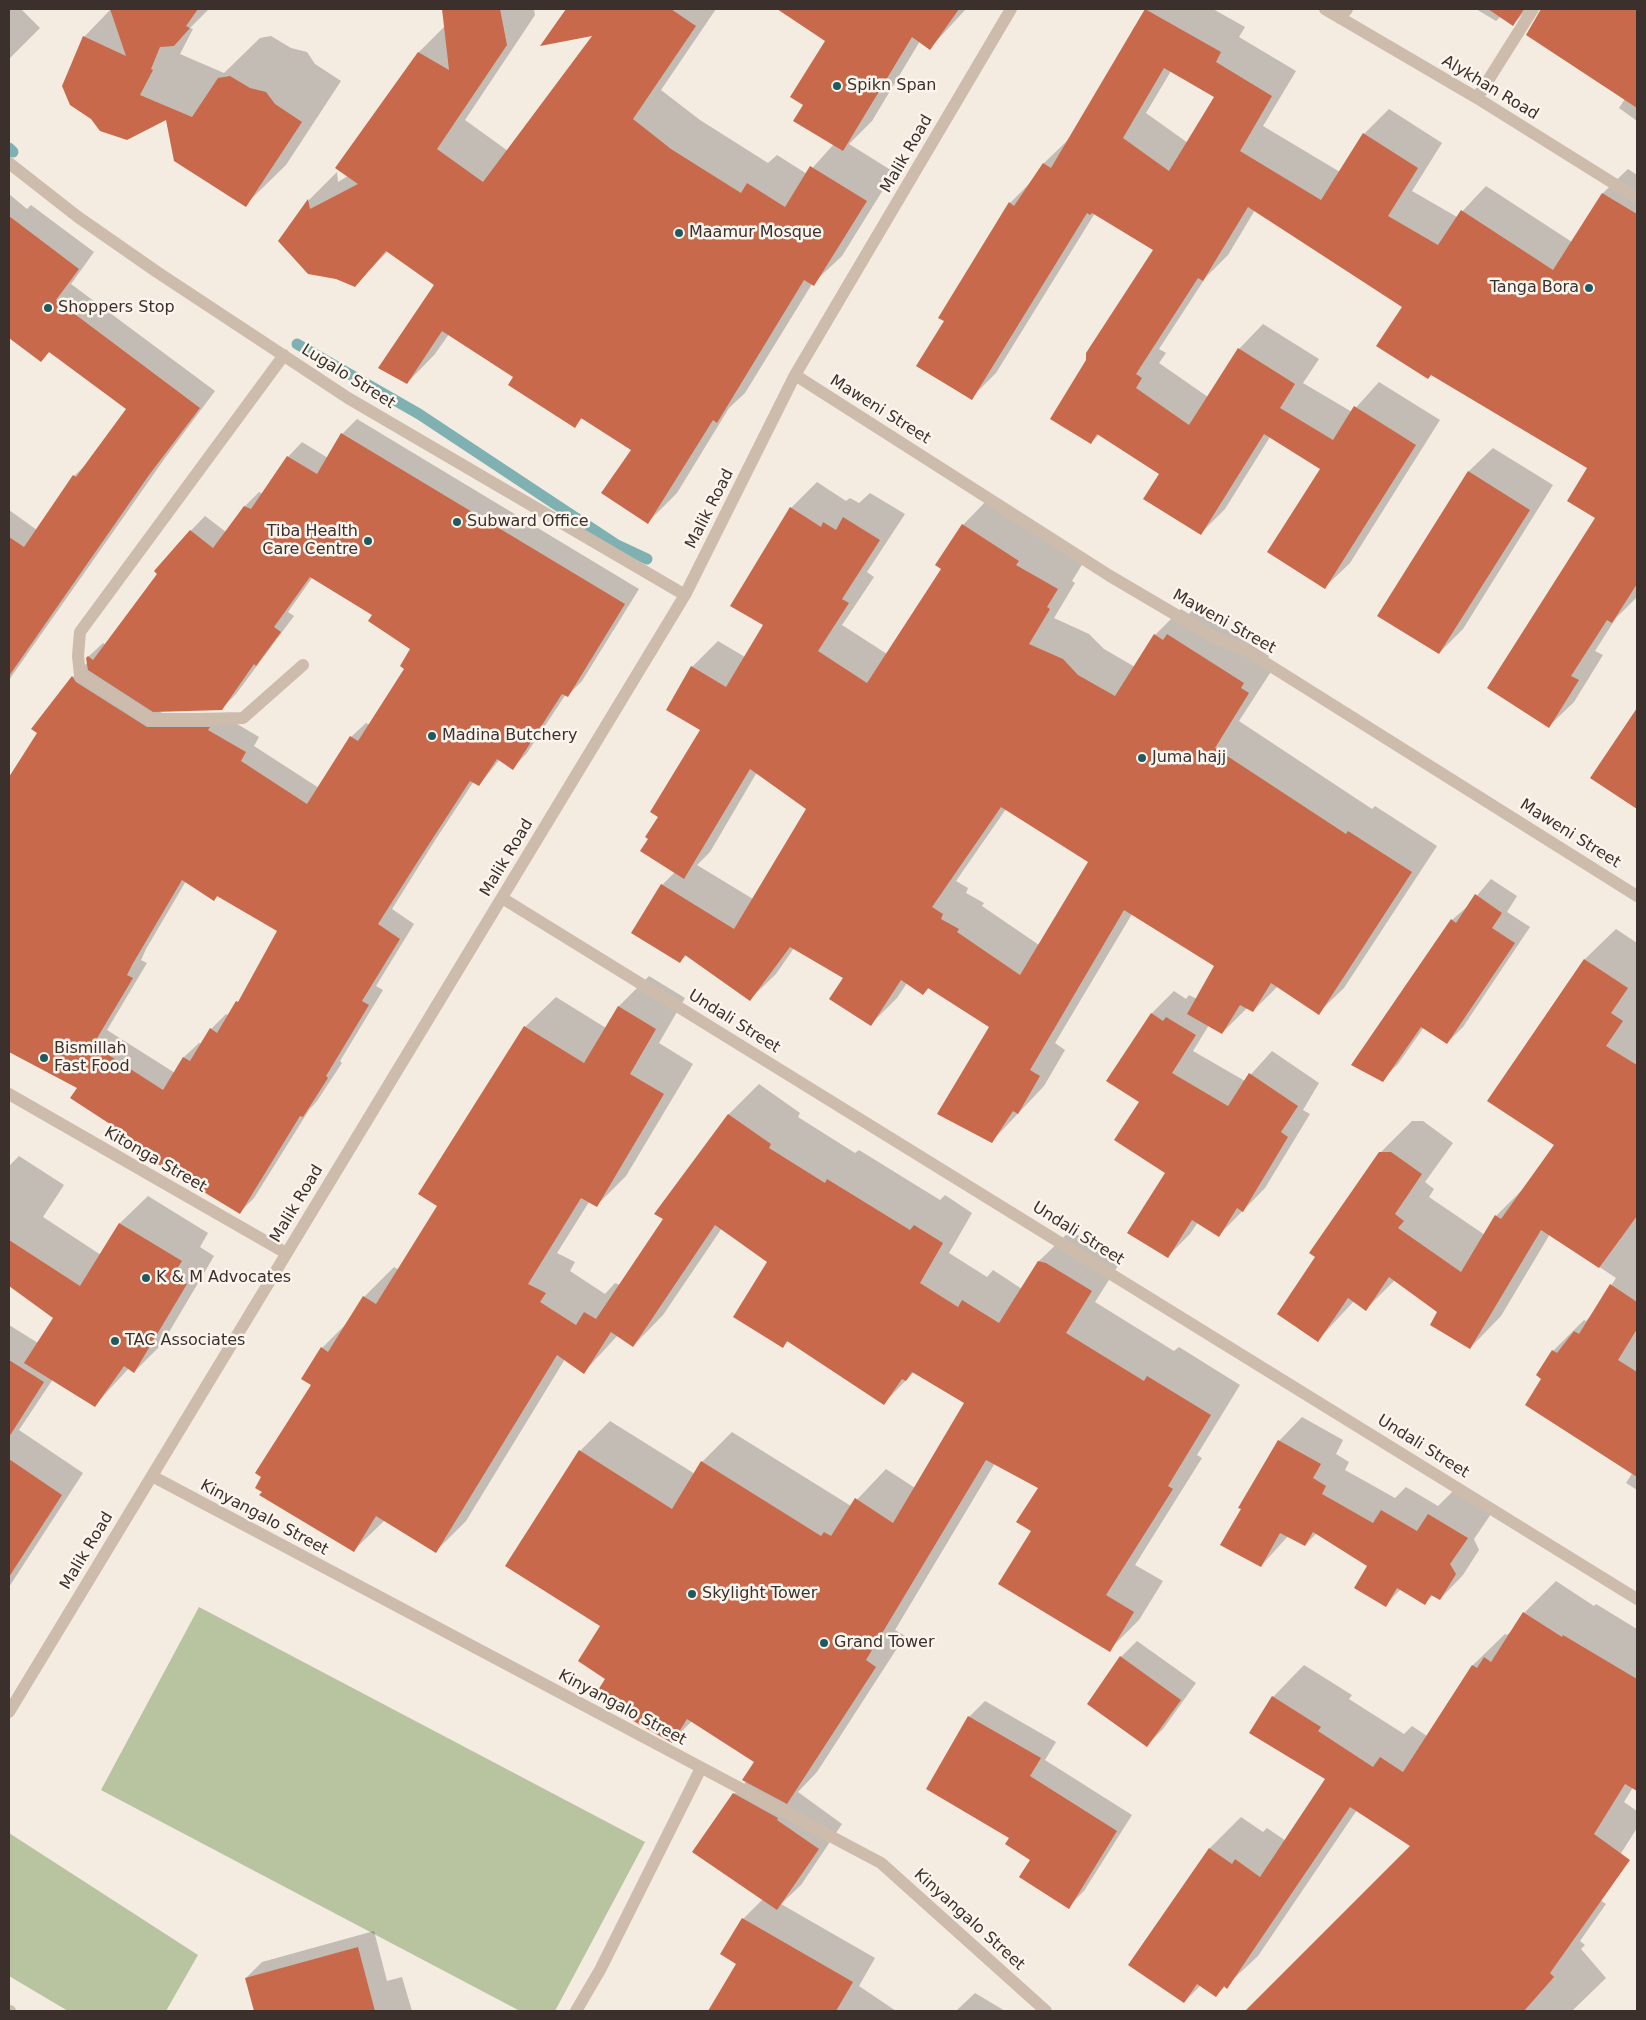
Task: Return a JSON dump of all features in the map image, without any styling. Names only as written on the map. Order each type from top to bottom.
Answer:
[{"type":"street","name":"Malik Road","points":[[9,1712],[685,595],[795,376],[1011,9]]},
{"type":"street","name":"Alykhan Road","points":[[1325,9],[1343,14],[1637,198]]},
{"type":"street","points":[[1477,98],[1533,9]]},
{"type":"street","name":"Lugalo Street","points":[[9,163],[94,228],[348,398],[685,595]]},
{"type":"street","points":[[284,356],[80,632],[78,656],[80,675],[151,720],[243,718],[303,665]]},
{"type":"street","name":"Maweni Street","points":[[795,376],[1110,576],[1217,639],[1242,648],[1637,896]]},
{"type":"street","name":"Undali Street","points":[[502,898],[1637,1598]]},
{"type":"street","name":"Kitonga Street","points":[[9,1094],[286,1253]]},
{"type":"street","name":"Kinyangalo Street","points":[[152,1476],[881,1863],[1046,2011]]},
{"type":"street","points":[[576,2011],[600,1970],[701,1768]]},
{"type":"green space","points":[[199,1607],[645,1842],[555,2011],[520,2011],[101,1790]]},
{"type":"green space","points":[[9,1833],[198,1955],[166,2011],[68,2011],[9,1976]]},
{"type":"building","points":[[110,9],[198,9],[186,26],[190,28],[174,46],[160,47],[151,69],[153,70],[140,95],[192,117],[218,78],[230,76],[250,88],[266,92],[275,104],[302,122],[246,207],[174,161],[166,120],[127,140],[100,131],[91,119],[70,105],[62,86],[83,36],[126,56]]},
{"type":"building","points":[[442,9],[500,9],[507,45],[437,149],[483,182],[592,36],[540,46],[566,9],[671,9],[696,26],[633,119],[671,149],[741,193],[747,183],[785,207],[810,166],[867,201],[814,286],[804,280],[717,423],[713,420],[648,524],[601,493],[631,450],[581,418],[575,428],[508,385],[513,377],[442,331],[407,384],[378,368],[434,285],[386,251],[355,287],[336,279],[308,274],[278,241],[308,199],[310,209],[358,184],[335,168],[418,52],[449,70]]},
{"type":"building","name":"Spikn Span","points":[[777,9],[959,9],[930,50],[912,37],[843,151],[793,121],[803,105],[790,97],[825,41]]},
{"type":"building","points":[[1145,9],[1221,52],[1216,62],[1272,96],[1240,151],[1321,200],[1363,133],[1418,168],[1388,216],[1438,245],[1461,210],[1553,270],[1602,193],[1637,214],[1637,584],[1612,623],[1607,620],[1571,676],[1579,680],[1549,728],[1487,688],[1595,518],[1567,501],[1587,468],[1431,375],[1428,379],[1376,346],[1402,307],[1248,207],[1203,281],[1198,278],[1136,374],[1142,378],[1136,388],[1189,425],[1238,348],[1295,384],[1280,408],[1333,440],[1354,406],[1416,445],[1325,589],[1267,552],[1320,469],[1264,434],[1201,535],[1143,499],[1159,474],[1097,434],[1091,444],[1050,419],[1086,360],[1086,353],[1153,250],[1092,213],[1090,215],[1087,213],[972,400],[916,366],[944,321],[938,318],[1009,202],[1014,206],[1043,163],[1051,168]],"holes":[[[1164,68],[1214,97],[1169,171],[1123,138]]]},
{"type":"building","points":[[1488,9],[1524,9],[1513,26]]},
{"type":"building","points":[[1541,9],[1637,9],[1637,108],[1526,35]]},
{"type":"building","points":[[9,216],[79,269],[56,300],[200,408],[149,475],[9,676],[9,537],[24,547],[73,475],[76,477],[126,409],[49,352],[41,362],[9,338]]},
{"type":"building","points":[[341,433],[625,604],[568,697],[562,694],[513,770],[497,759],[479,786],[470,781],[378,924],[400,939],[362,1001],[369,1005],[326,1076],[328,1078],[303,1117],[300,1116],[240,1214],[128,1146],[133,1139],[70,1098],[77,1088],[9,1052],[9,777],[37,733],[31,729],[72,676],[76,682],[147,727],[210,727],[208,730],[246,752],[241,761],[307,804],[350,736],[358,741],[404,669],[400,666],[410,649],[368,621],[372,615],[310,577],[274,627],[281,632],[256,666],[254,664],[222,710],[153,712],[88,670],[86,658],[88,656],[93,660],[157,574],[154,571],[190,530],[213,548],[244,506],[251,509],[287,456],[317,474]],"holes":[[[182,880],[214,901],[217,896],[277,931],[238,1002],[236,1001],[217,1033],[210,1028],[190,1061],[183,1057],[163,1090],[93,1045],[133,978],[127,975],[132,965]]]},
{"type":"building","points":[[1468,471],[1530,510],[1439,654],[1377,616]]},
{"type":"building","points":[[790,507],[821,527],[823,522],[836,530],[843,517],[880,540],[842,599],[849,603],[818,651],[867,683],[941,569],[935,565],[962,524],[1019,561],[1016,565],[1058,589],[1047,607],[1050,609],[1029,644],[1063,659],[1078,675],[1115,696],[1154,634],[1163,640],[1167,634],[1244,683],[1241,688],[1249,693],[1215,748],[1346,834],[1348,831],[1412,872],[1319,1015],[1271,983],[1253,1012],[1240,1005],[1222,1034],[1187,1014],[1214,966],[1124,910],[1030,1070],[1040,1076],[1018,1114],[1013,1111],[992,1143],[937,1114],[989,1027],[928,988],[923,995],[901,980],[871,1026],[829,999],[843,978],[790,947],[750,1001],[685,955],[680,963],[631,933],[661,884],[734,929],[806,809],[750,769],[684,879],[640,851],[648,839],[645,837],[658,817],[650,812],[700,730],[666,710],[691,666],[726,687],[763,625],[730,606]],"holes":[[[1001,807],[1088,862],[1020,975],[957,932],[959,929],[941,919],[943,914],[932,907]]]},
{"type":"building","points":[[1637,708],[1637,809],[1590,778]]},
{"type":"building","points":[[1475,894],[1502,913],[1492,928],[1515,943],[1447,1044],[1421,1027],[1383,1082],[1351,1065],[1451,919],[1456,923]]},
{"type":"building","points":[[1584,959],[1628,988],[1611,1013],[1623,1021],[1606,1046],[1637,1065],[1637,1216],[1599,1268],[1541,1230],[1470,1349],[1430,1325],[1437,1312],[1389,1277],[1366,1311],[1348,1298],[1318,1342],[1277,1314],[1315,1257],[1309,1253],[1379,1152],[1391,1152],[1422,1174],[1395,1214],[1404,1221],[1398,1228],[1461,1272],[1495,1215],[1501,1219],[1554,1145],[1487,1101]]},
{"type":"building","points":[[618,1006],[656,1029],[630,1074],[664,1094],[597,1207],[581,1198],[528,1284],[546,1293],[540,1302],[576,1325],[584,1312],[596,1319],[663,1219],[654,1214],[728,1114],[771,1144],[769,1148],[825,1183],[827,1179],[910,1230],[914,1225],[943,1243],[920,1283],[958,1307],[962,1300],[999,1323],[1038,1261],[1046,1263],[1092,1291],[1066,1333],[1144,1381],[1147,1376],[1211,1415],[1168,1486],[1173,1489],[1106,1595],[1134,1612],[1110,1652],[998,1584],[1031,1531],[1016,1522],[1038,1488],[986,1460],[866,1660],[876,1667],[787,1804],[742,1780],[754,1762],[687,1719],[672,1743],[593,1698],[605,1679],[578,1661],[600,1626],[505,1566],[579,1450],[672,1509],[701,1461],[821,1536],[824,1532],[831,1536],[855,1498],[893,1523],[964,1403],[912,1372],[906,1381],[902,1379],[884,1405],[787,1341],[783,1348],[733,1317],[767,1262],[715,1225],[633,1347],[611,1332],[584,1374],[557,1355],[436,1553],[376,1516],[354,1552],[259,1495],[262,1492],[255,1488],[261,1477],[255,1473],[311,1385],[301,1379],[321,1347],[328,1352],[363,1296],[376,1304],[437,1206],[418,1194],[524,1026],[584,1063]]},
{"type":"building","points":[[1151,1013],[1163,1021],[1166,1017],[1196,1035],[1172,1073],[1228,1106],[1249,1073],[1298,1106],[1281,1132],[1288,1137],[1243,1212],[1237,1208],[1219,1237],[1192,1220],[1168,1258],[1127,1233],[1165,1173],[1114,1140],[1139,1102],[1106,1081]]},
{"type":"building","points":[[119,1223],[182,1261],[173,1275],[187,1284],[134,1373],[124,1366],[95,1407],[24,1363],[53,1318],[9,1286],[9,1240],[80,1286]]},
{"type":"building","points":[[1610,1284],[1637,1302],[1637,1329],[1618,1360],[1637,1372],[1637,1477],[1525,1405],[1541,1379],[1536,1375],[1552,1350],[1557,1353],[1574,1331],[1579,1334]]},
{"type":"building","points":[[9,1360],[44,1382],[9,1437]]},
{"type":"building","points":[[1278,1440],[1321,1464],[1313,1478],[1326,1486],[1322,1494],[1373,1523],[1381,1510],[1417,1531],[1428,1514],[1468,1538],[1450,1564],[1456,1574],[1440,1600],[1431,1595],[1425,1605],[1397,1588],[1386,1607],[1354,1588],[1367,1566],[1313,1532],[1305,1546],[1280,1533],[1261,1567],[1220,1545],[1241,1509],[1238,1508]]},
{"type":"building","points":[[9,1459],[62,1495],[9,1577]]},
{"type":"building","points":[[1523,1612],[1562,1637],[1563,1635],[1637,1679],[1637,1791],[1625,1784],[1594,1834],[1630,1860],[1550,1973],[1554,1977],[1524,2011],[1245,2011],[1410,1846],[1350,1807],[1227,1989],[1224,1986],[1216,1997],[1197,1984],[1184,2003],[1128,1965],[1209,1848],[1232,1864],[1235,1859],[1260,1877],[1325,1779],[1249,1733],[1272,1696],[1321,1727],[1318,1731],[1373,1767],[1380,1757],[1403,1772],[1472,1665],[1477,1668],[1484,1657],[1491,1662]]},
{"type":"building","points":[[1120,1656],[1181,1700],[1147,1747],[1087,1704]]},
{"type":"building","points":[[968,1716],[1041,1758],[1030,1776],[1117,1831],[1069,1909],[1019,1877],[1030,1860],[1005,1844],[1009,1838],[926,1789]]},
{"type":"building","points":[[733,1793],[778,1818],[777,1820],[819,1849],[777,1910],[692,1852]]},
{"type":"building","points":[[742,1918],[853,1982],[836,2011],[708,2011],[736,1964],[720,1954]]},
{"type":"building","points":[[358,1947],[375,2011],[254,2011],[245,1978]]},
{"type":"waterway","points":[[9,148],[13,152]]},
{"type":"waterway","points":[[297,344],[419,414],[617,545],[647,559]]},
{"type":"place","name":"Spikn Span","points":[[837,86]]},
{"type":"place","name":"Maamur Mosque","points":[[679,233]]},
{"type":"place","name":"Tanga Bora","points":[[1589,288]]},
{"type":"place","name":"Shoppers Stop","points":[[48,308]]},
{"type":"place","name":"Subward Office","points":[[457,522]]},
{"type":"place","name":"Tiba Health Care Centre","points":[[368,541]]},
{"type":"place","name":"Madina Butchery","points":[[432,736]]},
{"type":"place","name":"Juma hajj","points":[[1142,758]]},
{"type":"place","name":"Bismillah Fast Food","points":[[44,1058]]},
{"type":"place","name":"K & M Advocates","points":[[146,1278]]},
{"type":"place","name":"TAC Associates","points":[[115,1341]]},
{"type":"place","name":"Skylight Tower","points":[[692,1594]]},
{"type":"place","name":"Grand Tower","points":[[824,1643]]}]
